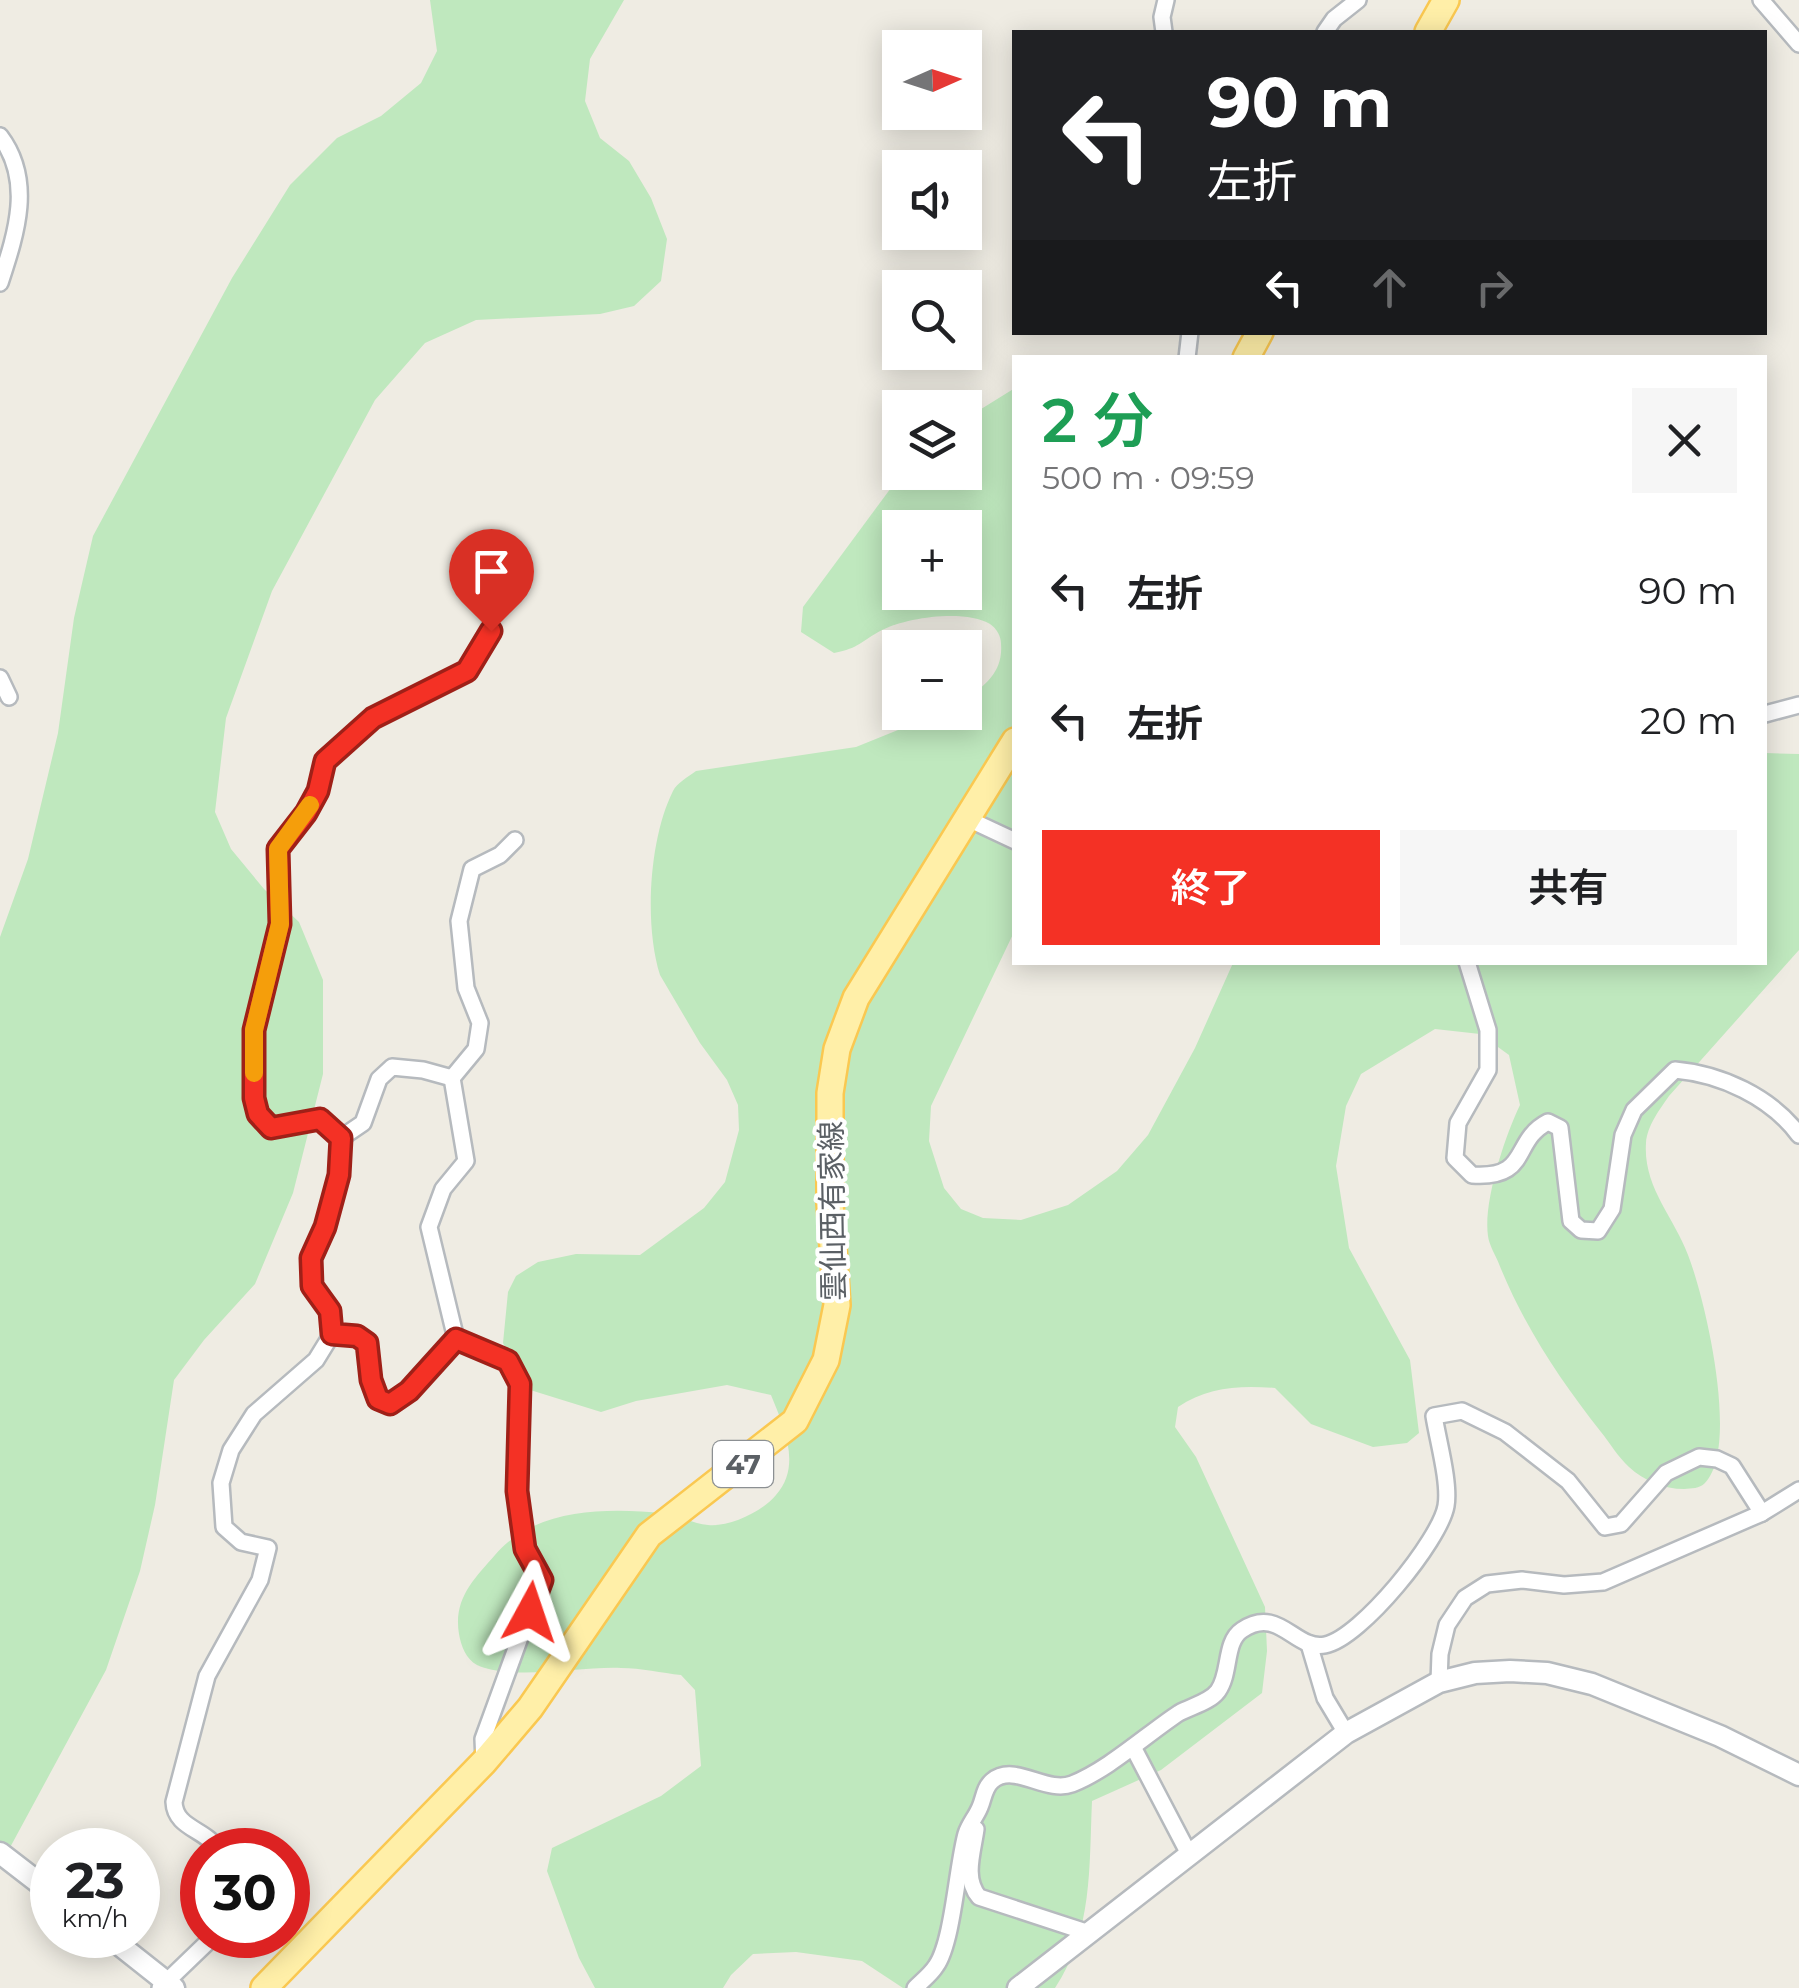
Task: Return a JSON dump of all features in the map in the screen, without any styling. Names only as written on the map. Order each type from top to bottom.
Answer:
[{"type":"main road","points":[[1429,30],[1446,0]]},
{"type":"main road","name":"雲仙西有家線","points":[[264,1988],[484,1762],[530,1708],[649,1535],[794,1421],[826,1360],[837,1305],[830,1202],[830,1111],[837,1049],[856,998],[1012,746]]},
{"type":"street","points":[[1164,30],[1166,0]]},
{"type":"street","points":[[1326,30],[1358,0]]},
{"type":"street","points":[[1761,0],[1799,44]]},
{"type":"street","points":[[0,136],[10,148],[19,178],[19,214],[0,284]]},
{"type":"street","points":[[341,1138],[320,1119],[271,1128],[258,1114],[254,1098],[254,1030],[280,924],[278,849],[318,791],[325,761],[373,718],[467,671],[491,631]]},
{"type":"street","points":[[0,678],[9,696]]},
{"type":"street","points":[[1767,713],[1799,705]]},
{"type":"street","points":[[966,818],[1012,840]]},
{"type":"street","points":[[456,1339],[428,1227],[443,1189],[466,1161],[452,1078],[476,1049],[480,1022],[466,988],[458,921],[472,869],[500,855],[515,840]]},
{"type":"street","points":[[1467,965],[1488,1030],[1488,1070],[1458,1123],[1455,1158],[1472,1175],[1496,1177],[1515,1165],[1536,1128],[1548,1122],[1560,1128],[1571,1221],[1581,1230],[1598,1232],[1612,1210],[1623,1135],[1634,1110],[1675,1070],[1704,1073],[1759,1098],[1799,1135]]},
{"type":"street","points":[[341,1138],[364,1123],[379,1078],[392,1068],[452,1078]]},
{"type":"street","points":[[193,1828],[180,1821],[174,1812],[174,1802],[207,1676],[260,1580],[268,1548],[241,1542],[224,1527],[221,1483],[231,1450],[254,1414],[316,1360],[332,1334],[330,1311],[312,1286],[311,1258],[325,1227],[339,1175],[341,1138]]},
{"type":"street","points":[[332,1334],[357,1336],[367,1343],[371,1380],[378,1399],[390,1404],[409,1391],[456,1339]]},
{"type":"street","points":[[456,1339],[508,1361],[520,1384],[517,1491],[525,1549],[542,1580],[483,1739],[484,1762]]},
{"type":"street","points":[[1089,1933],[980,1897],[973,1890],[970,1871],[988,1785],[1000,1775],[1010,1774],[1048,1785],[1071,1784],[1181,1712],[1215,1696],[1227,1676],[1237,1633],[1252,1624],[1282,1627],[1309,1644],[1323,1646],[1339,1640],[1375,1612],[1440,1528],[1447,1502],[1434,1416],[1462,1411],[1506,1432],[1568,1480],[1604,1526],[1621,1524],[1666,1473],[1699,1457],[1732,1466],[1762,1513]]},
{"type":"street","points":[[1439,1682],[1447,1625],[1464,1598],[1487,1584],[1522,1580],[1564,1585],[1603,1582],[1762,1513],[1799,1490]]},
{"type":"street","points":[[1309,1644],[1320,1686],[1346,1733]]},
{"type":"street","points":[[1018,1988],[1346,1733],[1439,1682],[1475,1673],[1510,1671],[1547,1673],[1592,1684],[1720,1736],[1799,1775]]},
{"type":"street","points":[[1133,1746],[1188,1854]]},
{"type":"street","points":[[915,1988],[938,1964],[967,1828],[980,1810]]},
{"type":"street","points":[[0,1853],[30,1876]]},
{"type":"street","points":[[135,1958],[164,1982],[191,1958]]},
{"type":"green space","points":[[430,0],[624,0],[590,59],[585,101],[600,138],[629,161],[651,198],[667,239],[661,281],[634,306],[600,314],[476,320],[425,343],[375,400],[272,591],[226,718],[215,812],[231,849],[264,889],[299,922],[323,980],[323,1074],[293,1193],[255,1284],[174,1380],[155,1505],[140,1571],[106,1670],[0,1866],[0,937],[28,859],[58,733],[74,618],[93,536],[232,278],[290,185],[337,138],[381,116],[421,83],[437,51]]},
{"type":"green space","points":[[1012,390],[1012,936],[931,1106],[929,1141],[944,1188],[961,1209],[983,1218],[1021,1220],[1068,1205],[1117,1171],[1148,1135],[1195,1048],[1232,965],[1767,965],[1767,753],[1799,754],[1799,950],[1669,1096],[1651,1124],[1646,1143],[1649,1174],[1688,1255],[1710,1337],[1720,1438],[1715,1465],[1705,1483],[1695,1488],[1669,1488],[1629,1467],[1571,1393],[1509,1287],[1491,1247],[1487,1222],[1502,1151],[1520,1105],[1509,1055],[1480,1034],[1435,1029],[1361,1074],[1346,1106],[1336,1166],[1349,1248],[1410,1360],[1419,1433],[1407,1443],[1373,1447],[1311,1424],[1275,1388],[1224,1389],[1200,1395],[1178,1407],[1175,1427],[1196,1457],[1265,1607],[1267,1651],[1262,1693],[1161,1770],[1092,1801],[1083,1921],[1055,1988],[903,1988],[862,1961],[796,1952],[753,1954],[723,1988],[595,1988],[579,1958],[547,1871],[552,1848],[661,1796],[701,1766],[695,1690],[681,1675],[636,1669],[491,1670],[467,1656],[460,1639],[459,1610],[467,1590],[495,1555],[531,1527],[596,1511],[664,1513],[708,1525],[726,1524],[763,1507],[784,1484],[788,1472],[788,1446],[771,1395],[727,1385],[636,1401],[601,1412],[527,1389],[503,1343],[508,1292],[516,1276],[538,1262],[576,1254],[640,1255],[704,1208],[725,1182],[739,1130],[738,1105],[727,1080],[660,975],[652,931],[654,857],[675,788],[696,771],[856,747],[898,730],[982,730],[982,686],[996,670],[1001,654],[1001,641],[990,624],[952,616],[906,621],[834,653],[801,632],[803,607],[889,490],[982,490],[982,408]]},
{"type":"slow traffic","points":[[254,1073],[254,1030],[280,924],[278,849],[310,805]]},
{"type":"route","points":[[491,631],[467,671],[373,718],[325,761],[318,791],[278,849],[280,924],[254,1030],[254,1098],[258,1114],[271,1128],[320,1119],[341,1138],[339,1175],[325,1227],[311,1258],[312,1286],[330,1311],[332,1334],[357,1336],[367,1343],[371,1380],[378,1399],[390,1404],[409,1391],[456,1339],[508,1361],[520,1384],[517,1491],[525,1549],[542,1580],[530,1612]]}]
